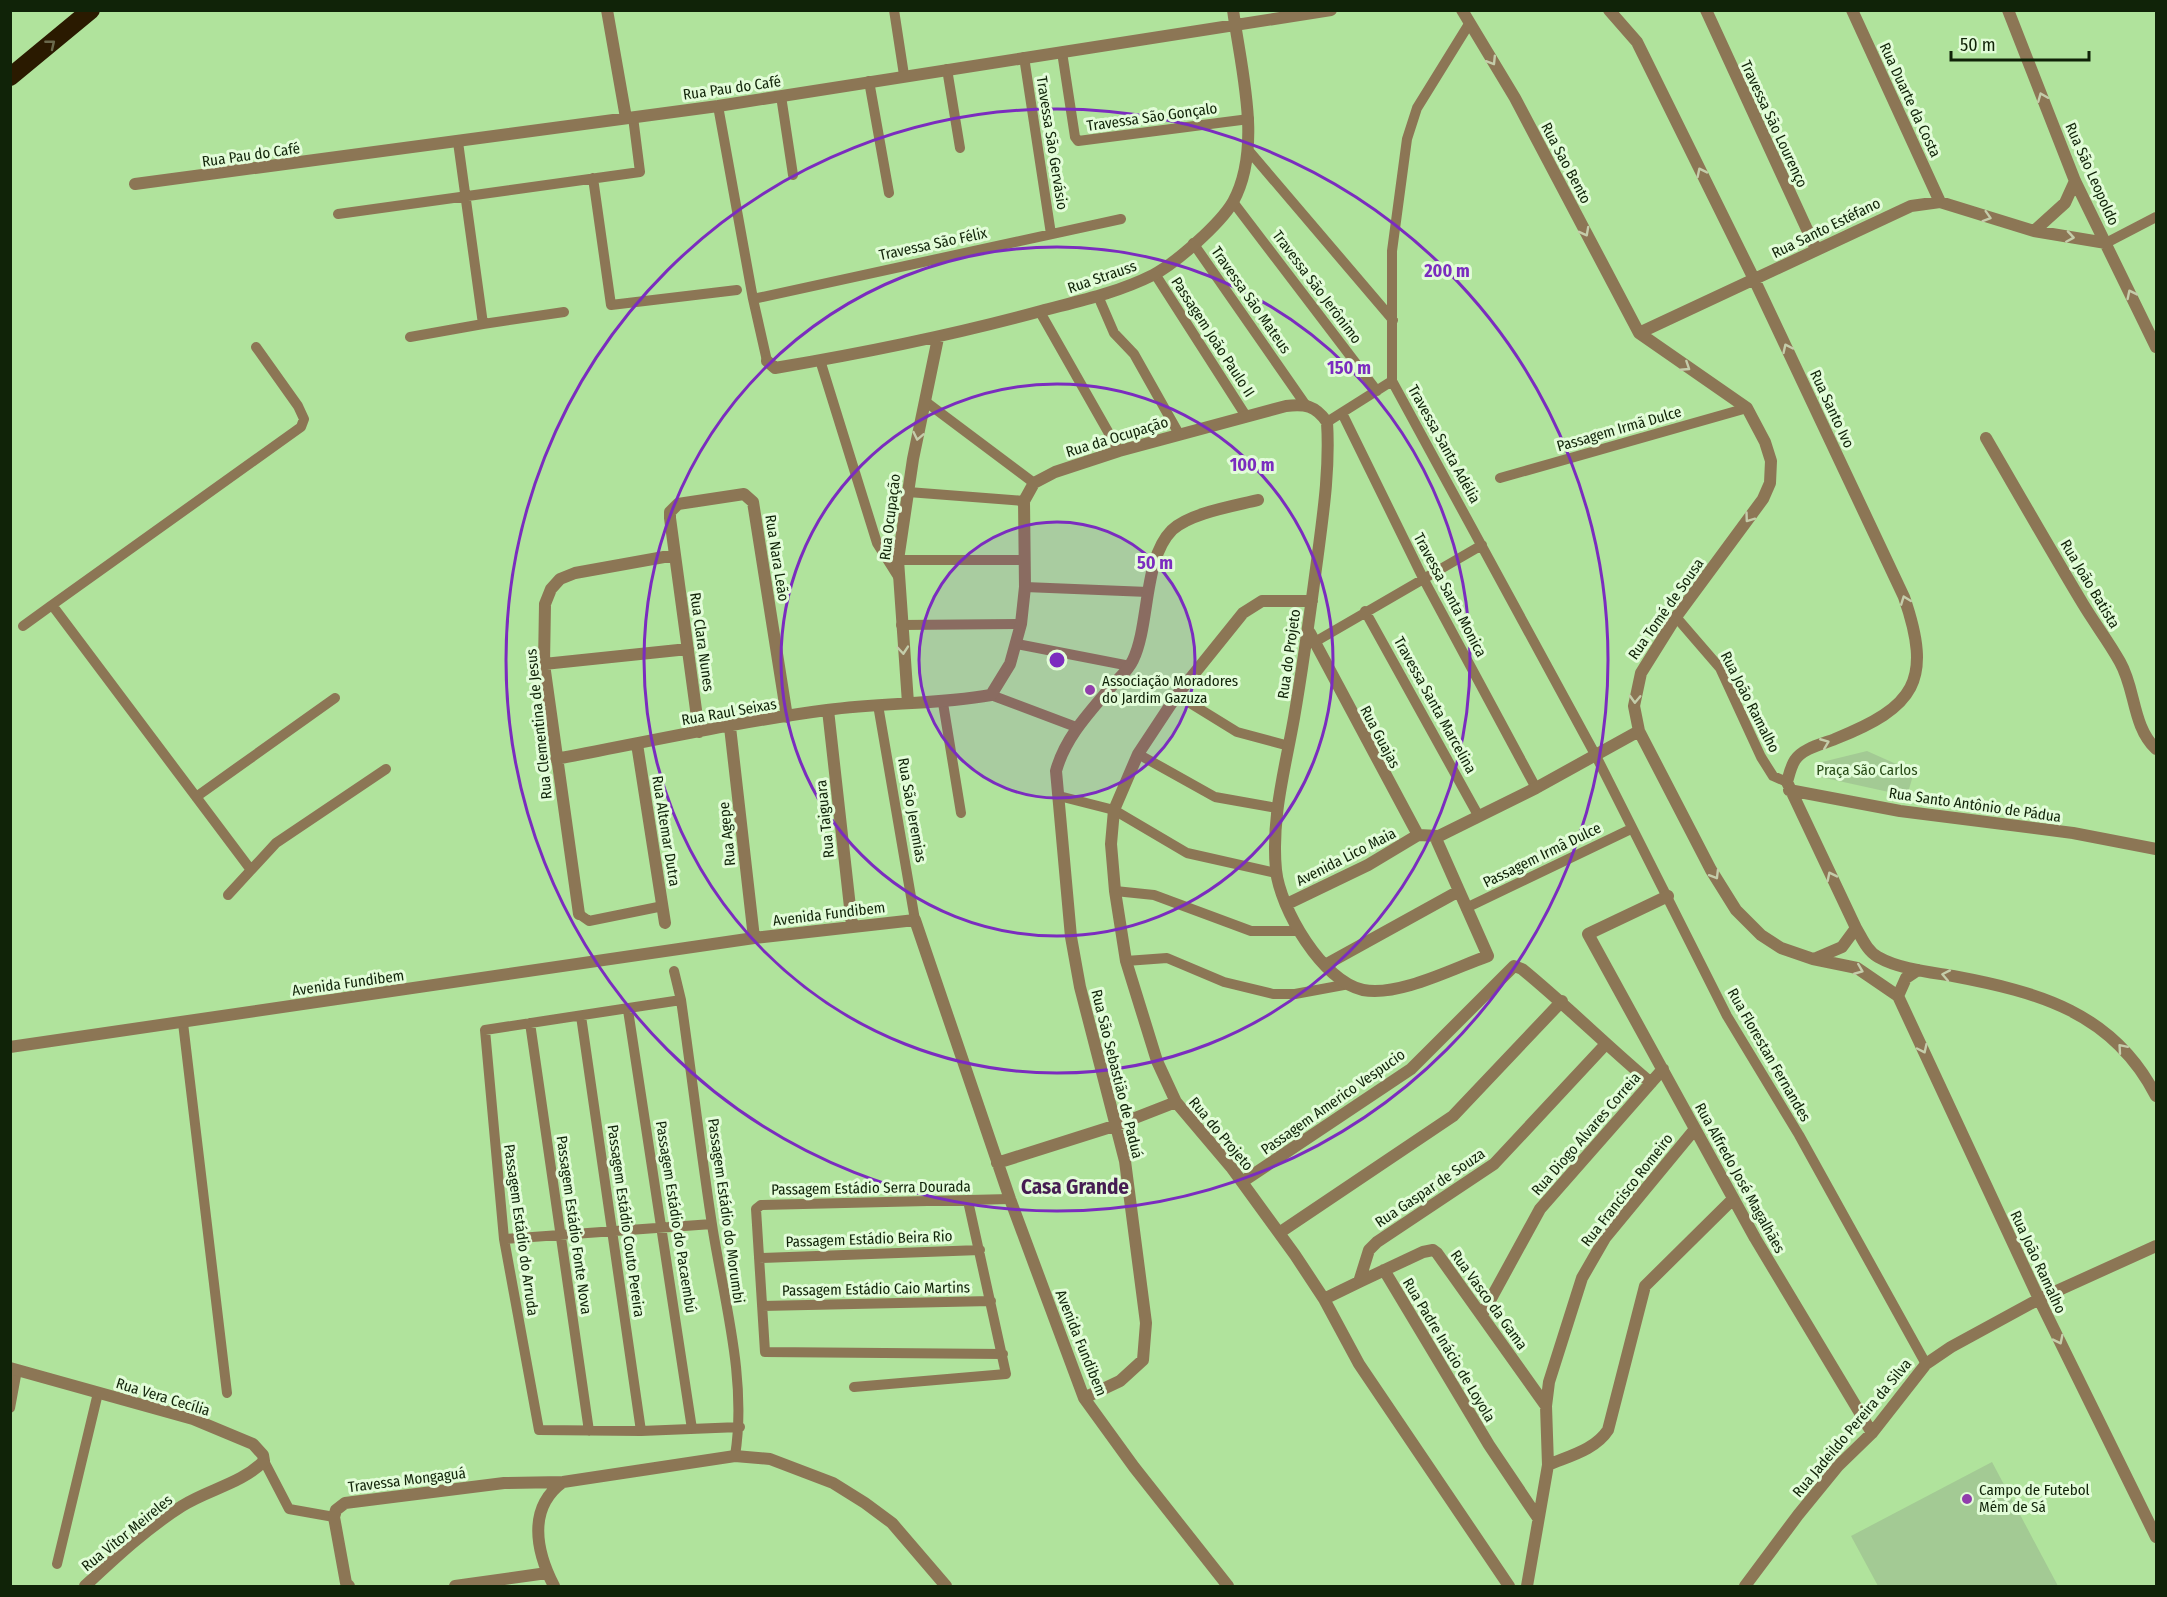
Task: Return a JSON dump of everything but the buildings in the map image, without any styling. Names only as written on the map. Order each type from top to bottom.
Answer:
[{"type":"highway","points":[[10,77],[92,10]]},
{"type":"street","points":[[607,10],[629,118]]},
{"type":"street","name":"Rua Strauss","points":[[767,361],[775,368],[938,338],[1098,296],[1155,274],[1193,243],[1233,202],[1249,151],[1249,118],[1233,10]]},
{"type":"street","name":"Rua Pau do Café","points":[[135,184],[718,106],[904,75],[1235,27],[1331,10]]},
{"type":"street","name":"Rua Sao Bento","points":[[1462,10],[1515,98],[1639,333]]},
{"type":"street","name":"Rua Santo Ivo","points":[[1609,10],[1637,42],[1754,279],[1904,597],[1918,647],[1918,670],[1911,688],[1900,703],[1887,714],[1864,726],[1805,752],[1795,760],[1788,786]]},
{"type":"street","name":"Travessa São Lourenço","points":[[1706,10],[1816,249]]},
{"type":"street","name":"Rua Duarte da Costa","points":[[1852,10],[1940,202]]},
{"type":"street","name":"Rua São Leopoldo","points":[[2007,10],[2075,181],[2157,347]]},
{"type":"street","points":[[2034,231],[2065,203],[2075,181]]},
{"type":"street","name":"Rua Santo Estéfano","points":[[1639,333],[1911,206],[1940,202],[2034,231],[2106,243]]},
{"type":"street","name":"Rua Tomé de Sousa","points":[[1639,333],[1747,408],[1771,461],[1770,483],[1763,499],[1676,617],[1641,673],[1634,706],[1639,731],[1712,870],[1736,910],[1761,935],[1781,948],[1813,959],[1865,971],[1898,996]]},
{"type":"street","name":"Rua Ocupação","points":[[908,703],[898,560],[908,492],[938,338]]},
{"type":"street","points":[[1305,404],[1315,408],[1328,422],[1326,490],[1312,601]]},
{"type":"street","name":"Rua da Ocupação","points":[[1034,483],[1055,472],[1119,451],[1246,416],[1305,404]]},
{"type":"street","name":"Rua João Batista","points":[[1986,438],[2084,606],[2120,660],[2127,675],[2143,733],[2157,749]]},
{"type":"street","points":[[908,703],[943,703],[991,695],[1005,674],[1017,644],[1021,624],[1025,587],[1024,501],[1034,483]]},
{"type":"street","name":"Rua Nara Leão","points":[[675,555],[670,518],[673,507],[678,504],[744,494],[751,497],[787,717]]},
{"type":"street","points":[[1130,666],[1135,657],[1148,591],[1162,544],[1171,531],[1193,518],[1258,500]]},
{"type":"street","name":"Rua Clara Nunes","points":[[675,555],[699,732]]},
{"type":"street","name":"Rua Clementina de Jesus","points":[[579,914],[544,664],[545,604],[551,589],[560,579],[575,573],[675,555]]},
{"type":"street","name":"Rua do Projeto","points":[[1438,836],[1437,841],[1488,956],[1402,987],[1380,991],[1362,990],[1349,984],[1325,965],[1299,931],[1276,873],[1277,808],[1311,638],[1312,601],[1262,602],[1252,605],[1177,695],[1138,754],[1114,810],[1112,844],[1115,891],[1126,961],[1157,1061],[1176,1102],[1242,1182],[1279,1233],[1324,1299],[1359,1364],[1509,1587]]},
{"type":"street","name":"Rua Guajas","points":[[1311,638],[1418,836]]},
{"type":"street","points":[[544,664],[688,649]]},
{"type":"street","name":"Rua São Sebastião de Paduá","points":[[1084,1398],[1120,1381],[1143,1360],[1146,1341],[1125,1161],[1080,987],[1071,937],[1056,771],[1059,759],[1076,727],[1130,666]]},
{"type":"street","name":"Rua Raul Seixas","points":[[556,759],[828,710],[908,703]]},
{"type":"street","name":"Rua Taiguara","points":[[828,710],[852,925]]},
{"type":"street","name":"Rua Agepe","points":[[730,727],[754,938]]},
{"type":"street","points":[[1418,836],[1438,836],[1478,814],[1536,788],[1639,731]]},
{"type":"street","name":"Rua Altemar Dutra","points":[[637,744],[665,923]]},
{"type":"street","name":"Rua Santo Antônio de Pádua","points":[[1788,786],[1900,811],[2073,833],[2157,849]]},
{"type":"street","name":"Rua João Ramalho","points":[[1788,786],[1856,928]]},
{"type":"street","name":"Avenida Lico Maia","points":[[1287,904],[1368,865],[1418,836]]},
{"type":"street","points":[[1325,965],[1459,891]]},
{"type":"street","name":"Rua Alfredo José Magalhães","points":[[1668,896],[1588,934],[1733,1199],[1872,1433]]},
{"type":"street","name":"Avenida Fundibem","points":[[10,1047],[754,938],[852,925],[915,920],[997,1163],[1084,1398],[1134,1467],[1228,1587]]},
{"type":"street","points":[[1813,959],[1842,947],[1856,928],[1867,947],[1878,957],[1918,970],[2018,988],[2058,1003],[2087,1019],[2118,1043],[2157,1095]]},
{"type":"street","name":"Passagem Americo Vespucio","points":[[1242,1182],[1411,1069],[1514,966],[1522,969],[1562,1001]]},
{"type":"street","points":[[1898,996],[1906,978],[1918,970]]},
{"type":"street","name":"Rua João Ramalho","points":[[1898,996],[2039,1299],[2157,1537]]},
{"type":"street","points":[[1279,1233],[1452,1116],[1562,1001],[1605,1044],[1651,1083]]},
{"type":"street","name":"Rua Gaspar de Souza","points":[[1359,1282],[1369,1250],[1377,1242],[1494,1164],[1605,1044]]},
{"type":"street","name":"Rua Diogo Alvares Correia","points":[[1482,1315],[1540,1209],[1663,1069]]},
{"type":"street","points":[[997,1163],[1117,1125],[1176,1102]]},
{"type":"street","name":"Rua Francisco Romeiro","points":[[1527,1587],[1548,1465],[1546,1406],[1555,1356],[1582,1278],[1595,1252],[1654,1176],[1695,1129]]},
{"type":"street","points":[[1548,1465],[1585,1450],[1603,1438],[1608,1430],[1639,1301],[1645,1286],[1733,1199]]},
{"type":"street","name":"Rua Jadeildo Pereira da Silva","points":[[1745,1587],[1838,1466],[1872,1433],[1926,1364],[1951,1347],[2039,1299],[2157,1246]]},
{"type":"street","name":"Rua Vasco da Gama","points":[[1359,1282],[1433,1250],[1546,1406]]},
{"type":"street","name":"Rua Padre Inácio de Loyola","points":[[1384,1270],[1489,1445],[1538,1518]]},
{"type":"street","points":[[1324,1299],[1359,1282]]},
{"type":"street","name":"Rua Vera Cecília","points":[[14,1369],[193,1419],[253,1444],[263,1455],[264,1461]]},
{"type":"street","name":"Travessa Mongaguá","points":[[334,1517],[339,1506],[350,1501],[504,1483],[563,1482],[735,1456],[770,1459],[804,1470],[833,1483],[865,1503],[892,1523],[946,1587]]},
{"type":"street","name":"Rua Vitor Meireles","points":[[85,1587],[136,1541],[183,1505],[253,1472],[264,1461]]},
{"type":"street","points":[[554,1587],[547,1573],[538,1521],[547,1497],[563,1482]]},
{"type":"street","points":[[334,1517],[346,1583],[349,1587]]},
{"type":"street","points":[[455,1587],[547,1573]]},
{"type":"lane","points":[[894,10],[904,75]]},
{"type":"lane","name":"Travessa Santa Adélia","points":[[1469,24],[1427,89],[1417,108],[1407,139],[1392,251],[1392,381],[1596,756]]},
{"type":"lane","name":"Travessa São Gonçalo","points":[[1062,52],[1075,137],[1078,141],[1249,118]]},
{"type":"lane","name":"Travessa São Gervásio","points":[[1024,57],[1051,234]]},
{"type":"lane","points":[[946,69],[960,148]]},
{"type":"lane","points":[[868,81],[888,193]]},
{"type":"lane","points":[[781,96],[793,175]]},
{"type":"lane","points":[[718,106],[753,299],[767,361]]},
{"type":"lane","points":[[338,214],[640,172],[629,118]]},
{"type":"lane","points":[[458,141],[483,324]]},
{"type":"lane","points":[[1249,151],[1393,321]]},
{"type":"lane","points":[[593,178],[611,305],[737,290]]},
{"type":"lane","name":"Travessa São Jerônimo","points":[[1233,202],[1377,391]]},
{"type":"lane","points":[[2106,243],[2157,217]]},
{"type":"lane","name":"Travessa São Félix","points":[[753,299],[1121,219]]},
{"type":"lane","name":"Travessa São Mateus","points":[[1193,243],[1305,404]]},
{"type":"lane","name":"Passagem João Paulo II","points":[[1155,274],[1246,416]]},
{"type":"lane","points":[[1098,296],[1114,333],[1137,358],[1179,434]]},
{"type":"lane","points":[[410,337],[564,312]]},
{"type":"lane","points":[[1040,312],[1119,451]]},
{"type":"lane","points":[[23,627],[301,427],[304,419],[298,406],[256,347]]},
{"type":"lane","points":[[820,360],[877,543],[899,578]]},
{"type":"lane","points":[[1328,422],[1392,381]]},
{"type":"lane","points":[[926,402],[1034,483]]},
{"type":"lane","name":"Passagem Irmã Dulce","points":[[1500,478],[1747,408]]},
{"type":"lane","name":"Travessa Santa Monica","points":[[1342,413],[1423,578],[1536,788]]},
{"type":"lane","points":[[908,492],[1024,501]]},
{"type":"lane","points":[[1311,638],[1482,545]]},
{"type":"lane","points":[[898,560],[1024,561]]},
{"type":"lane","points":[[1025,587],[1148,591]]},
{"type":"lane","points":[[52,604],[251,870]]},
{"type":"lane","name":"Travessa Santa Marcelina","points":[[1365,610],[1478,814]]},
{"type":"lane","name":"Rua João Ramalho","points":[[1676,617],[1720,668],[1761,757],[1773,776],[1788,786]]},
{"type":"lane","points":[[901,625],[1021,624]]},
{"type":"lane","points":[[1017,644],[1130,666]]},
{"type":"lane","points":[[991,695],[1076,727]]},
{"type":"lane","points":[[1177,695],[1237,732],[1289,746]]},
{"type":"lane","points":[[196,797],[335,698]]},
{"type":"lane","points":[[943,703],[961,813]]},
{"type":"lane","name":"Rua São Jeremias","points":[[878,705],[915,920]]},
{"type":"lane","points":[[1138,754],[1215,797],[1277,808]]},
{"type":"lane","name":"Rua Florestan Fernandes","points":[[1596,756],[1727,1016],[1799,1135],[1926,1364]]},
{"type":"lane","points":[[228,895],[276,843],[386,769]]},
{"type":"lane","points":[[1059,796],[1114,810],[1187,853],[1276,873]]},
{"type":"lane","name":"Passagem Irmâ Dulce","points":[[1466,908],[1631,829]]},
{"type":"lane","points":[[1115,891],[1154,895],[1251,931],[1299,931]]},
{"type":"lane","points":[[579,914],[589,921],[663,906]]},
{"type":"lane","points":[[1126,961],[1167,958],[1224,982],[1273,994],[1295,994],[1349,984]]},
{"type":"lane","name":"Passagem Estádio do Morumbi","points":[[674,971],[681,1000],[712,1224],[737,1380],[740,1427],[735,1456]]},
{"type":"lane","name":"Passagem Estádio do Arruda","points":[[681,1000],[628,1010],[488,1028],[483,1033],[504,1239],[537,1428],[540,1431],[641,1431],[740,1427]]},
{"type":"lane","name":"Passagem Estádio do Pacaembú","points":[[628,1010],[692,1429]]},
{"type":"lane","name":"Passagem Estádio Couto Pereira","points":[[581,1016],[641,1431]]},
{"type":"lane","points":[[183,1023],[227,1393]]},
{"type":"lane","name":"Passagem Estádio Fonte Nova","points":[[530,1023],[589,1431]]},
{"type":"lane","name":"Passagem Estádio Serra Dourada","points":[[1003,1354],[769,1354],[764,1349],[756,1209],[761,1205],[1010,1199]]},
{"type":"lane","points":[[854,1387],[1003,1376],[1006,1372],[968,1201]]},
{"type":"lane","points":[[504,1239],[613,1233],[712,1224]]},
{"type":"lane","name":"Passagem Estádio Beira Rio","points":[[759,1257],[980,1250]]},
{"type":"lane","name":"Passagem Estádio Caio Martins","points":[[762,1306],[991,1301]]},
{"type":"lane","points":[[10,1408],[14,1369]]},
{"type":"lane","points":[[57,1564],[98,1393]]},
{"type":"lane","points":[[264,1461],[289,1509],[334,1517]]},
{"type":"green space","name":"Praça São Carlos","points":[[1867,751],[1914,772],[1907,796],[1816,776],[1822,762]]},
{"type":"green space","name":"Campo de Futebol Mém de Sá","points":[[1992,1462],[2058,1586],[1878,1586],[1851,1536]]},
{"type":"place","name":"Associação Moradores do Jardim Gazuza","points":[[1090,690]]},
{"type":"place","name":"Campo de Futebol Mém de Sá","points":[[1967,1499]]},
{"type":"district","name":"Casa Grande","points":[[1075,1187]]}]
